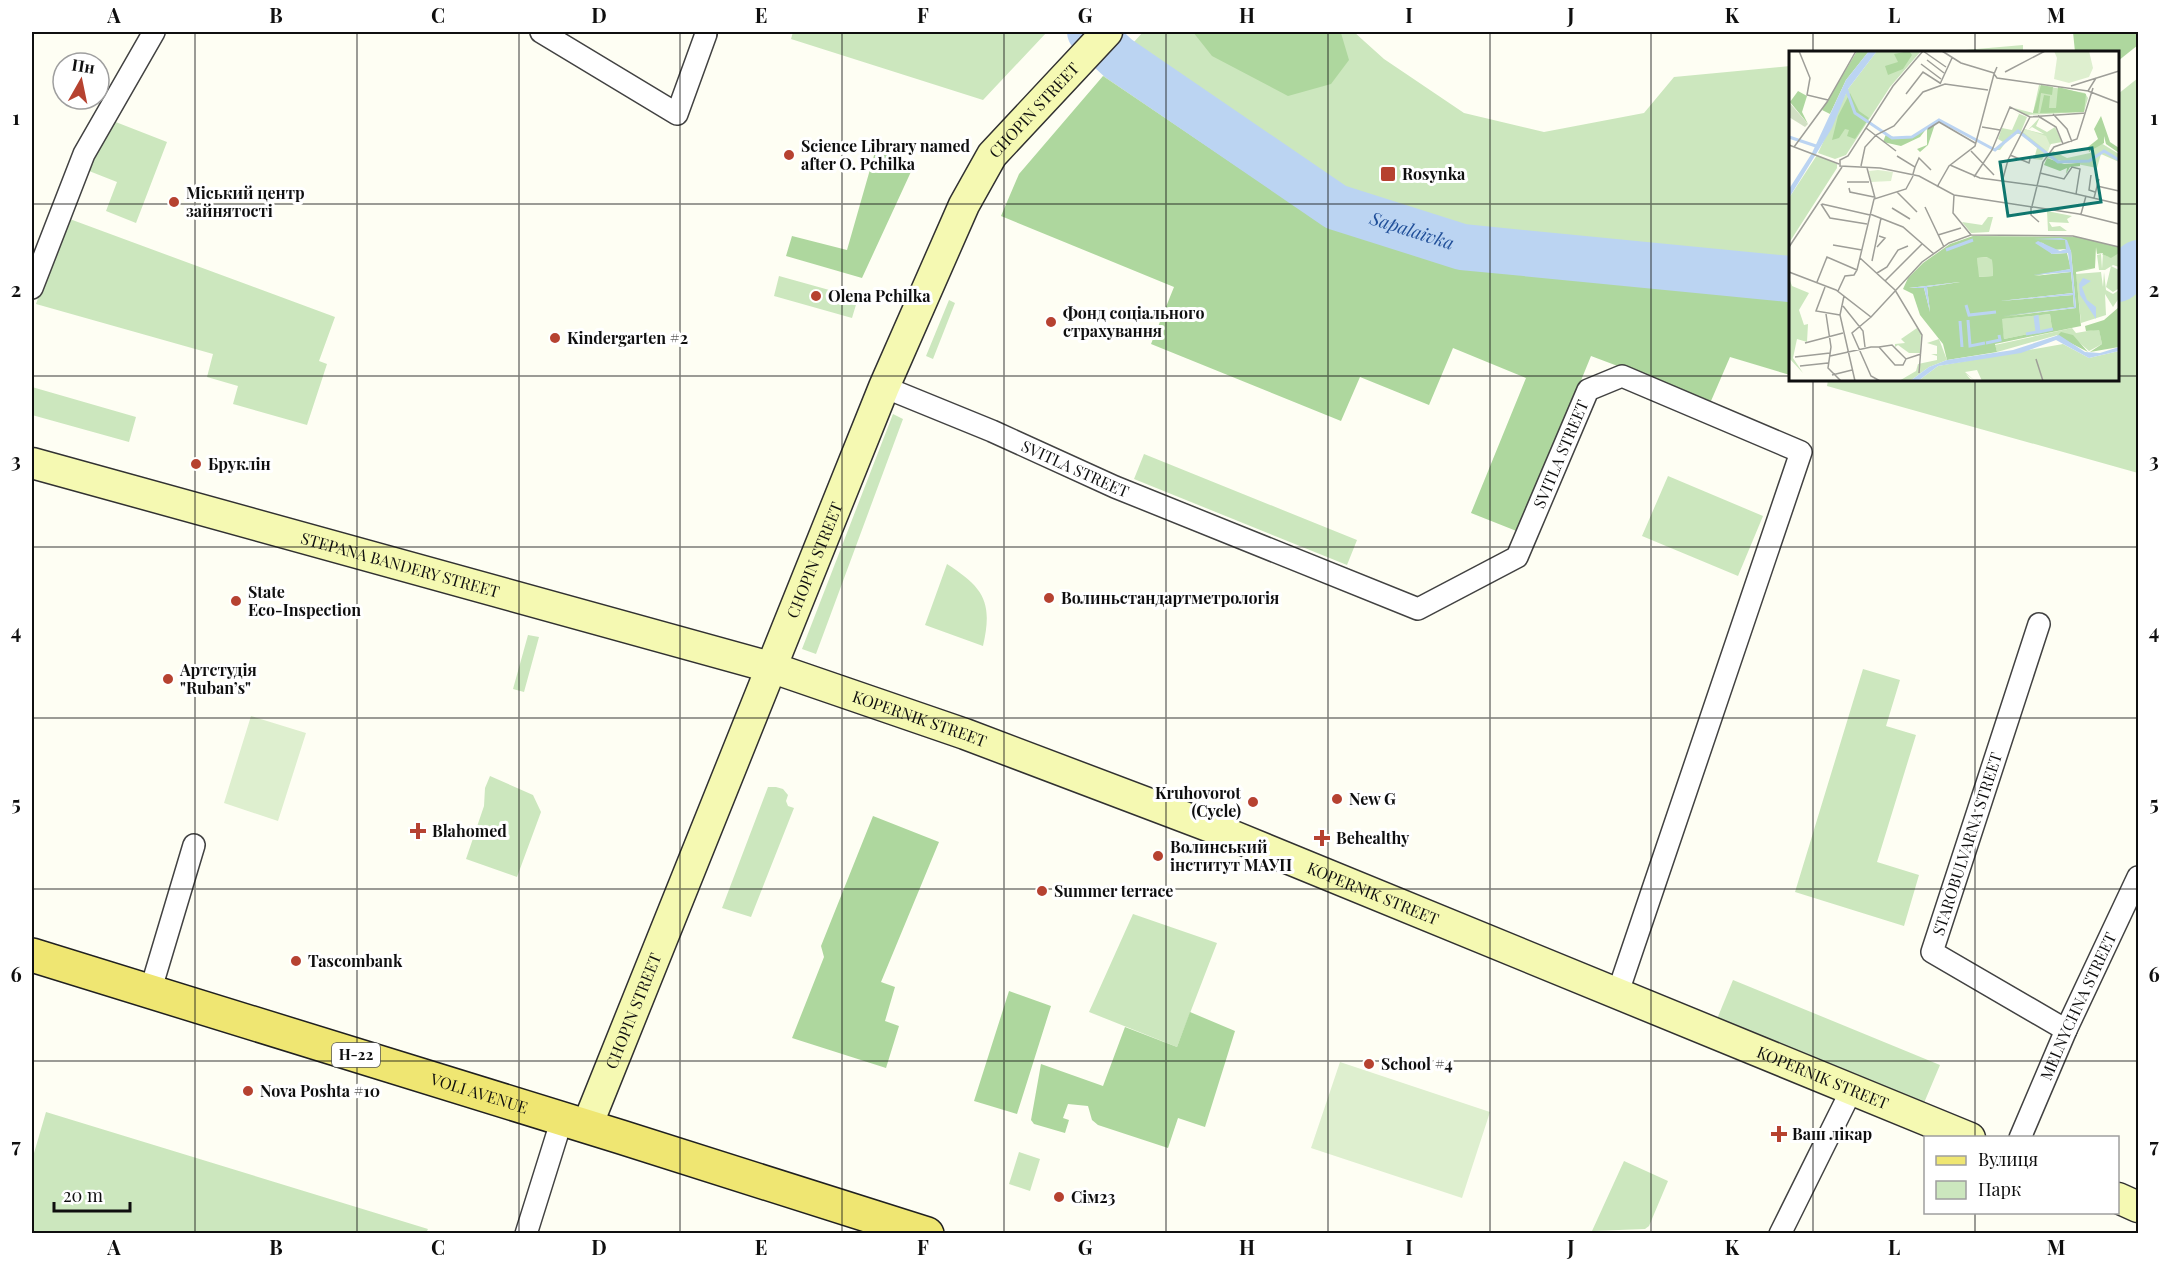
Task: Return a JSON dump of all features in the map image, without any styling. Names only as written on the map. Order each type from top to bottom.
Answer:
[{"type":"main road","name":"VOLI AVENUE","points":[[32,955],[927,1233]]},
{"type":"street","points":[[32,288],[84,154],[154,32]]},
{"type":"street","points":[[541,32],[677,114],[706,34]]},
{"type":"street","name":"CHOPIN STREET","points":[[574,1122],[770,667],[884,387],[964,205],[992,155],[1107,32]]},
{"type":"street","name":"SVITLA STREET","points":[[884,387],[992,431],[1115,488],[1418,609],[1517,557],[1588,390],[1622,376],[1801,452],[1617,994]]},
{"type":"street","name":"STEPANA BANDERY STREET","points":[[32,463],[770,667]]},
{"type":"street","name":"STAROBULVARNA STREET","points":[[2039,624],[1932,952],[2066,1030]]},
{"type":"street","name":"KOPERNIK STREET","points":[[770,667],[965,734],[1150,804],[1968,1136]]},
{"type":"street","points":[[150,992],[194,845]]},
{"type":"street","name":"MELNYCHNA STREET","points":[[2020,1136],[2066,1030],[2137,885]]},
{"type":"street","points":[[1780,1233],[1852,1089]]},
{"type":"street","points":[[526,1233],[574,1122]]},
{"type":"street","points":[[2119,1198],[2139,1207]]},
{"type":"green space","points":[[793,32],[1047,32],[983,100],[791,39]]},
{"type":"green space","points":[[1143,32],[1354,32],[1384,59],[1464,113],[1544,132],[1644,113],[1674,77],[1789,66],[1789,296],[1457,268],[1324,225],[1103,76]]},
{"type":"green space","points":[[1193,32],[1337,32],[1341,33],[1349,60],[1331,84],[1288,96],[1212,56]]},
{"type":"green space","points":[[2073,32],[2138,32],[2138,45],[2119,60],[2119,51],[2075,51]]},
{"type":"green space","points":[[2023,45],[2023,51],[1954,51]]},
{"type":"green space","points":[[1103,76],[1324,225],[1457,268],[1789,296],[1789,375],[1730,357],[1711,401],[1591,356],[1519,532],[1471,513],[1526,378],[1453,348],[1429,405],[1360,377],[1341,421],[1151,344],[1174,287],[1001,216],[1019,174]]},
{"type":"green space","points":[[2138,78],[2138,473],[1827,386],[1828,381],[2119,381],[2119,93]]},
{"type":"green space","points":[[108,119],[167,142],[136,223],[106,211],[117,182],[84,169]]},
{"type":"green space","points":[[875,152],[915,163],[862,278],[786,256],[792,236],[847,250]]},
{"type":"green space","points":[[67,218],[335,317],[319,361],[327,364],[307,425],[233,404],[238,386],[207,377],[213,354],[36,304]]},
{"type":"green space","points":[[779,276],[858,298],[852,318],[774,296]]},
{"type":"green space","points":[[949,300],[955,303],[933,359],[926,356]]},
{"type":"green space","points":[[32,387],[136,417],[129,442],[32,415]]},
{"type":"green space","points":[[893,414],[903,419],[816,654],[802,649]]},
{"type":"green space","points":[[1144,454],[1357,540],[1347,565],[1134,479]]},
{"type":"green space","points":[[1668,476],[1763,516],[1738,576],[1642,536]]},
{"type":"green space","points":[[947,564],[970,581],[983,598],[987,618],[983,646],[925,625]]},
{"type":"green space","points":[[528,635],[539,637],[524,692],[513,689]]},
{"type":"green space","points":[[1863,669],[1900,680],[1886,726],[1916,735],[1877,862],[1919,875],[1904,926],[1795,892]]},
{"type":"green space","points":[[251,716],[306,733],[278,821],[224,803]]},
{"type":"green space","points":[[490,776],[533,795],[541,812],[517,877],[466,859],[484,806],[485,788]]},
{"type":"green space","points":[[768,787],[783,789],[788,795],[786,801],[788,806],[794,808],[751,917],[722,908]]},
{"type":"green space","points":[[873,816],[939,842],[881,982],[895,987],[885,1021],[899,1026],[886,1068],[792,1038],[824,957],[821,946]]},
{"type":"green space","points":[[1133,914],[1217,943],[1177,1047],[1089,1012]]},
{"type":"green space","points":[[1733,980],[1940,1065],[1924,1103],[1717,1019]]},
{"type":"green space","points":[[1009,991],[1051,1006],[1017,1114],[974,1101]]},
{"type":"green space","points":[[1190,1012],[1235,1031],[1205,1127],[1178,1118],[1168,1148],[1098,1125],[1092,1120],[1088,1106],[1068,1104],[1063,1118],[1069,1120],[1065,1133],[1034,1124],[1031,1120],[1041,1064],[1103,1086],[1125,1027],[1177,1047]]},
{"type":"green space","points":[[1340,1062],[1490,1112],[1462,1198],[1311,1148]]},
{"type":"green space","points":[[46,1112],[428,1229],[426,1233],[32,1233],[32,1160]]},
{"type":"green space","points":[[1019,1152],[1040,1159],[1030,1191],[1009,1184]]},
{"type":"green space","points":[[1624,1161],[1668,1181],[1649,1226],[1645,1229],[1592,1231]]},
{"type":"waterway","name":"Sapalaivka","points":[[1090,32],[1118,58],[1336,207],[1462,247],[1789,279]]},
{"type":"waterway","name":"Sapalaivka","points":[[2119,278],[2138,263]]},
{"type":"place","name":"Science Library named after O. Pchilka","points":[[789,155]]},
{"type":"place","name":"Rosynka","points":[[1388,174]]},
{"type":"place","name":"Міський центр зайнятості","points":[[174,202]]},
{"type":"place","name":"Olena Pchilka","points":[[816,296]]},
{"type":"place","name":"Фонд соціального страхування","points":[[1051,322]]},
{"type":"place","name":"Kindergarten #2","points":[[555,338]]},
{"type":"place","name":"Бруклін","points":[[196,464]]},
{"type":"place","name":"Волиньстандартметрологія","points":[[1049,598]]},
{"type":"place","name":"State Eco-Inspection","points":[[236,601]]},
{"type":"place","name":"Артстудія \"Ruban’s\"","points":[[168,679]]},
{"type":"place","name":"New G","points":[[1337,799]]},
{"type":"place","name":"Kruhovorot (Cycle)","points":[[1253,802]]},
{"type":"place","name":"Blahomed","points":[[418,831]]},
{"type":"place","name":"Behealthy","points":[[1322,838]]},
{"type":"place","name":"Волинський інститут МАУП","points":[[1158,856]]},
{"type":"place","name":"Summer terrace","points":[[1042,891]]},
{"type":"place","name":"Tascombank","points":[[296,961]]},
{"type":"place","name":"School #4","points":[[1369,1064]]},
{"type":"place","name":"Nova Poshta #10","points":[[248,1091]]},
{"type":"place","name":"Ваш лікар","points":[[1779,1134]]},
{"type":"place","name":"Сім23","points":[[1059,1197]]}]
